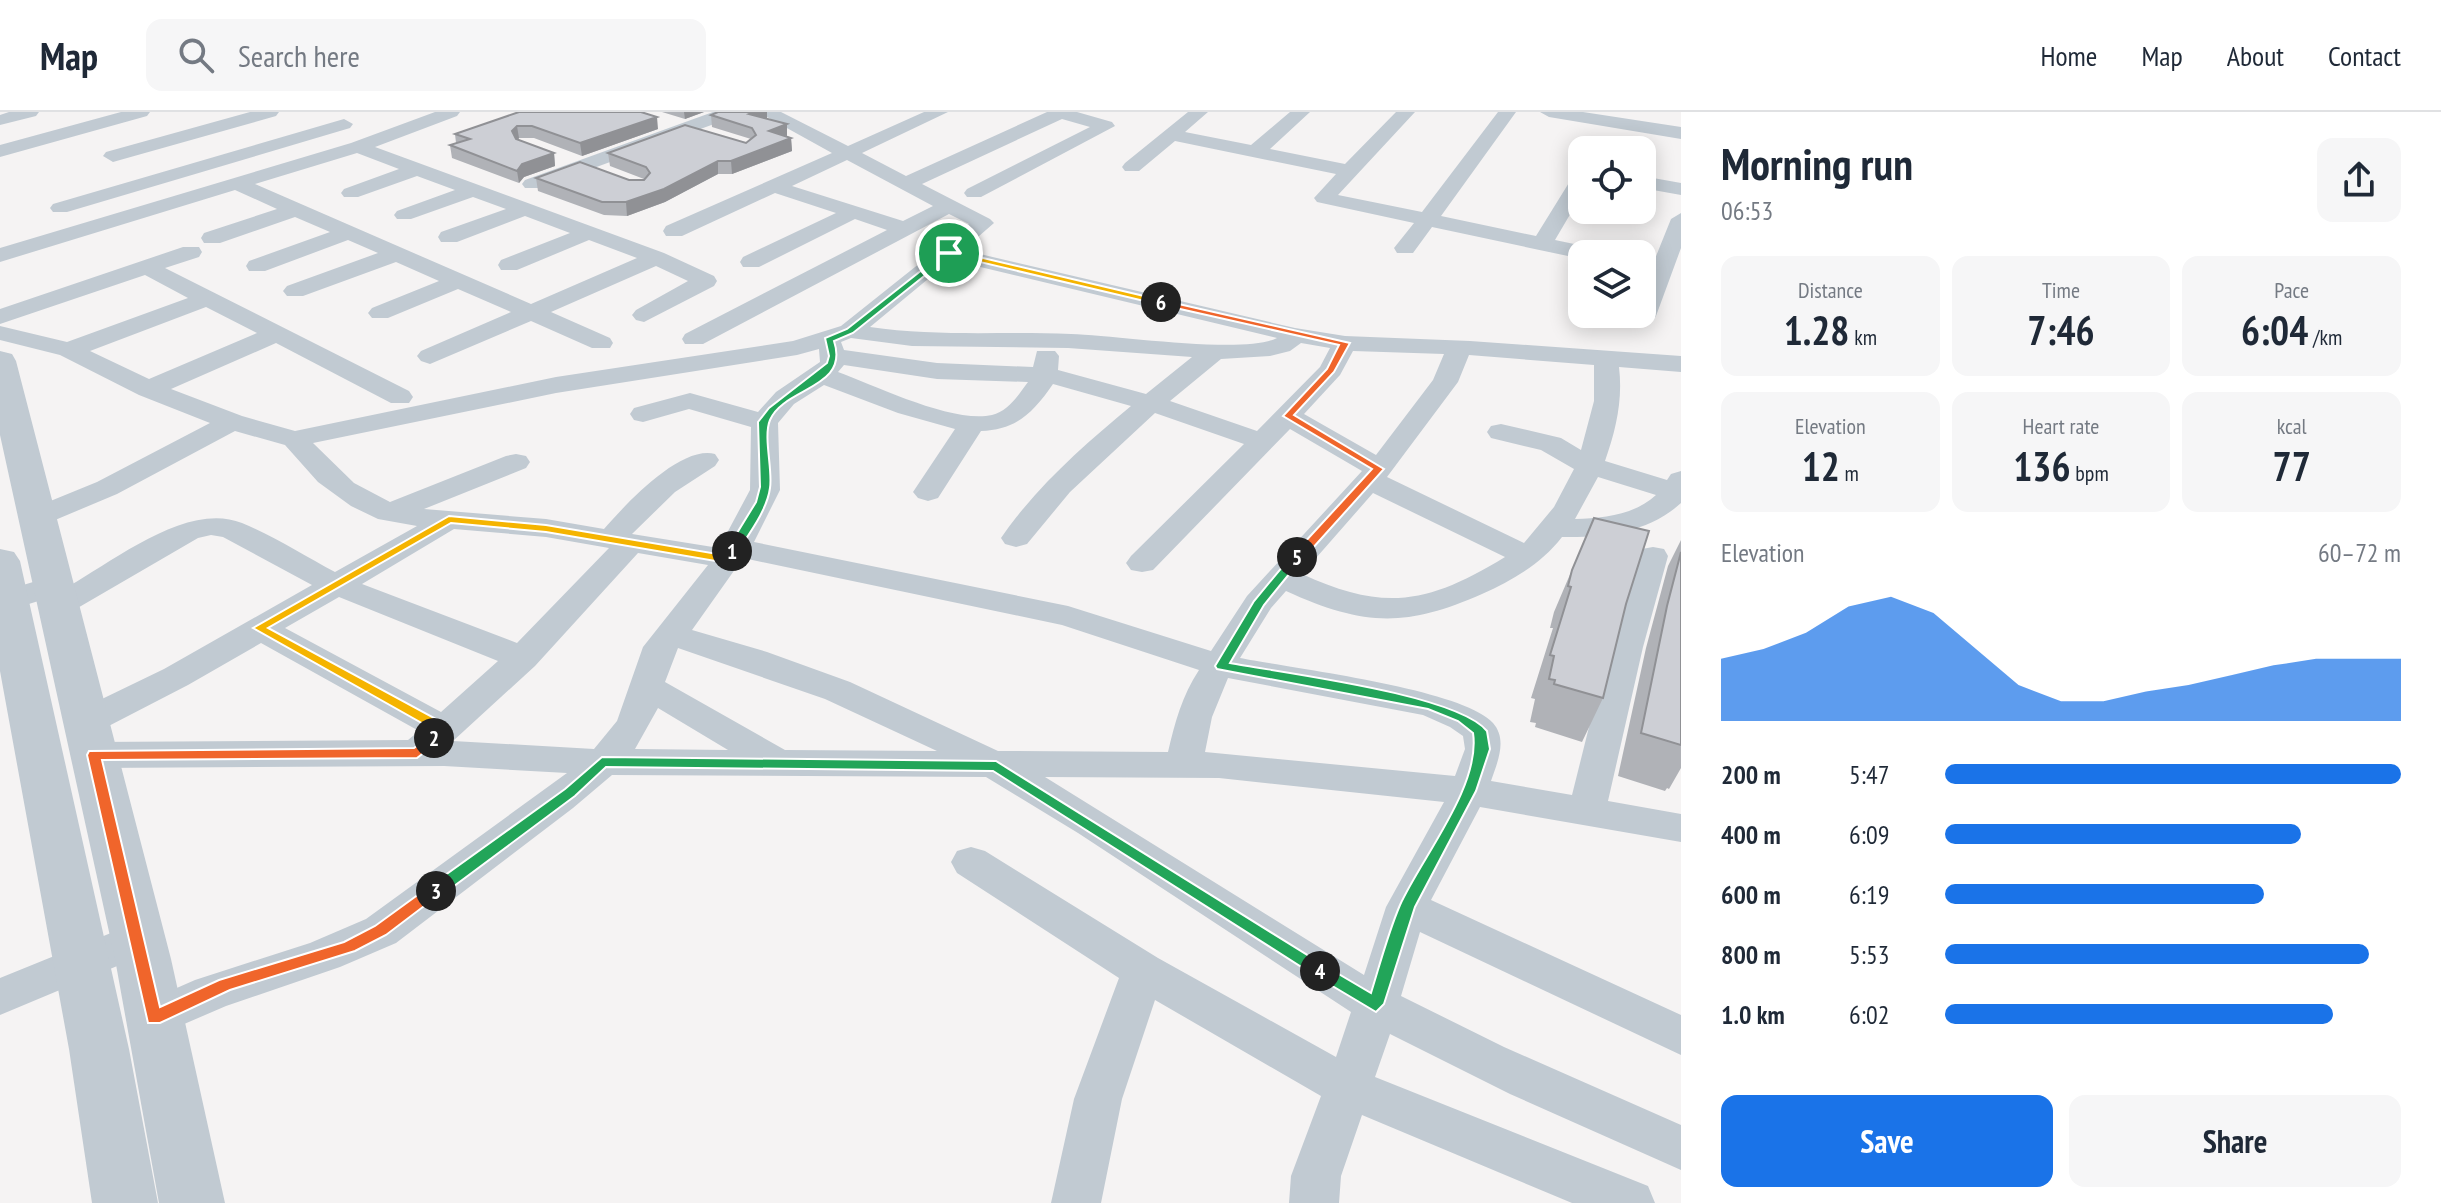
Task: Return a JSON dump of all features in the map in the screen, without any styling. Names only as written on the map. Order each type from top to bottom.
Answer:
[{"type":"street","points":[[0,120],[30,112]]},
{"type":"street","points":[[0,151],[141,112]]},
{"type":"street","points":[[113,156],[270,112]]},
{"type":"street","points":[[396,112],[423,121],[452,122]]},
{"type":"street","points":[[532,184],[730,112]]},
{"type":"street","points":[[154,1018],[225,985],[335,952],[381,931],[570,792],[602,762],[629,731],[644,703],[652,663],[730,553],[761,502],[765,487],[764,422],[834,351],[983,223],[767,112]]},
{"type":"street","points":[[788,122],[815,112]]},
{"type":"street","points":[[674,231],[939,112]]},
{"type":"street","points":[[907,183],[1060,112],[1106,126],[974,193]]},
{"type":"street","points":[[1132,167],[1199,112]]},
{"type":"street","points":[[1255,152],[1301,112]]},
{"type":"street","points":[[1406,112],[1324,198],[1568,249]]},
{"type":"street","points":[[1405,248],[1507,112]]},
{"type":"street","points":[[1549,112],[1681,133]]},
{"type":"street","points":[[659,120],[716,137]]},
{"type":"street","points":[[0,255],[358,147],[423,121]]},
{"type":"street","points":[[60,208],[344,124]]},
{"type":"street","points":[[69,132],[195,196]]},
{"type":"street","points":[[1171,135],[1350,171]]},
{"type":"street","points":[[358,147],[656,258],[706,281],[644,315]]},
{"type":"street","points":[[554,156],[610,176]]},
{"type":"street","points":[[351,193],[418,169]]},
{"type":"street","points":[[237,184],[601,343]]},
{"type":"street","points":[[1656,185],[1681,189]]},
{"type":"street","points":[[776,187],[906,229]]},
{"type":"street","points":[[404,215],[473,190]]},
{"type":"street","points":[[1542,244],[1568,200]]},
{"type":"street","points":[[694,339],[950,205]]},
{"type":"street","points":[[449,237],[526,209]]},
{"type":"street","points":[[0,317],[146,267],[191,239],[295,210]]},
{"type":"street","points":[[146,211],[191,239]]},
{"type":"street","points":[[751,262],[854,212]]},
{"type":"street","points":[[1656,260],[1681,219]]},
{"type":"street","points":[[257,266],[349,233]]},
{"type":"street","points":[[509,265],[589,233]]},
{"type":"street","points":[[949,253],[1295,335],[1345,343],[1681,364]]},
{"type":"street","points":[[295,291],[397,254]]},
{"type":"street","points":[[430,356],[656,258]]},
{"type":"street","points":[[146,267],[400,397]]},
{"type":"street","points":[[380,313],[458,281]]},
{"type":"street","points":[[1121,293],[1119,308],[1124,322],[1148,346]]},
{"type":"street","points":[[69,350],[206,299]]},
{"type":"street","points":[[0,333],[69,350],[148,389],[232,422],[295,439],[556,385],[797,348],[834,351],[937,371],[1047,375],[1151,403],[1261,441]]},
{"type":"street","points":[[148,389],[276,334]]},
{"type":"street","points":[[834,351],[923,342],[1045,341],[1215,351],[1274,348],[1288,343],[1295,335]]},
{"type":"street","points":[[834,351],[933,415],[992,423],[1010,417],[1027,403],[1047,375],[1045,341]]},
{"type":"street","points":[[1142,563],[1331,370],[1345,343]]},
{"type":"street","points":[[1184,765],[1194,717],[1204,689],[1222,666],[1258,603],[1374,474],[1445,382],[1455,364],[1457,348]]},
{"type":"street","points":[[1016,538],[1043,501],[1151,403],[1215,351]]},
{"type":"street","points":[[1281,576],[1360,607],[1399,610],[1428,605],[1466,589],[1527,556],[1553,528],[1572,500],[1600,437],[1608,399],[1606,358]]},
{"type":"street","points":[[0,361],[7,420],[37,517],[24,591],[81,961],[125,1203]]},
{"type":"street","points":[[643,414],[690,401],[764,422]]},
{"type":"street","points":[[1288,416],[1374,474],[1527,556]]},
{"type":"street","points":[[37,517],[107,488],[232,422]]},
{"type":"street","points":[[928,492],[941,475],[958,441],[974,422]]},
{"type":"street","points":[[1501,432],[1551,444],[1588,465],[1680,489]]},
{"type":"street","points":[[295,439],[316,467],[350,496],[388,513],[435,523],[546,528],[621,541],[730,553],[857,575],[1068,616],[1222,666],[1430,705],[1463,718],[1480,731],[1483,749],[1469,791],[1407,907],[1316,1176],[1314,1203]]},
{"type":"street","points":[[431,741],[523,658],[593,589],[644,501],[673,478],[705,460]]},
{"type":"street","points":[[388,513],[516,462]]},
{"type":"street","points":[[1553,528],[1598,529],[1632,521],[1680,489]]},
{"type":"street","points":[[90,738],[176,677],[435,523]]},
{"type":"street","points":[[24,591],[188,531],[211,526],[231,529],[334,584],[523,658]]},
{"type":"street","points":[[1587,810],[1626,647],[1653,556]]},
{"type":"street","points":[[24,591],[90,738],[138,939],[192,1203]]},
{"type":"street","points":[[259,628],[431,741]]},
{"type":"street","points":[[671,635],[744,654],[825,684],[996,766],[1376,1004],[1485,1060],[1681,1148]]},
{"type":"street","points":[[648,687],[783,765]]},
{"type":"street","points":[[90,738],[431,741],[602,762],[1219,765],[1469,791],[1681,828]]},
{"type":"street","points":[[971,862],[1143,971],[1347,1087],[1630,1203]]},
{"type":"street","points":[[1407,907],[1681,1036]]},
{"type":"street","points":[[0,997],[138,939]]},
{"type":"street","points":[[1076,1203],[1098,1099],[1143,971]]},
{"type":"building","points":[[519,112],[641,112],[657,117],[580,143],[532,126],[517,126],[512,131],[516,139],[554,153],[522,164],[517,171],[450,145],[470,139],[455,134]]},
{"type":"building","points":[[718,112],[754,112],[749,114],[787,124],[769,131],[791,138],[731,161],[718,161],[664,189],[626,202],[602,202],[536,178],[580,162],[629,180],[644,180],[650,173],[646,167],[608,153],[685,125],[746,143],[756,135],[752,128],[711,115]]},
{"type":"building","points":[[1594,518],[1649,531],[1626,604],[1603,698],[1554,684],[1555,680],[1549,679],[1554,656],[1550,655],[1571,587],[1568,586],[1572,570]]},
{"type":"building","points":[[1681,552],[1681,745],[1641,733]]},
{"type":"route","points":[[949,253],[1295,335],[1345,343],[1331,370],[1288,416],[1379,469],[1258,603],[1222,666],[1430,705],[1463,718],[1480,731],[1483,749],[1469,791],[1439,842],[1407,907],[1376,1004],[1267,939],[996,766],[602,762],[570,792],[381,931],[349,947],[306,962],[225,985],[154,1018],[94,755],[159,752],[417,753],[444,729],[259,628],[449,520],[546,528],[727,559],[761,502],[765,487],[764,422],[772,410],[822,375],[832,364],[834,356],[828,340],[850,331],[949,253]]}]
